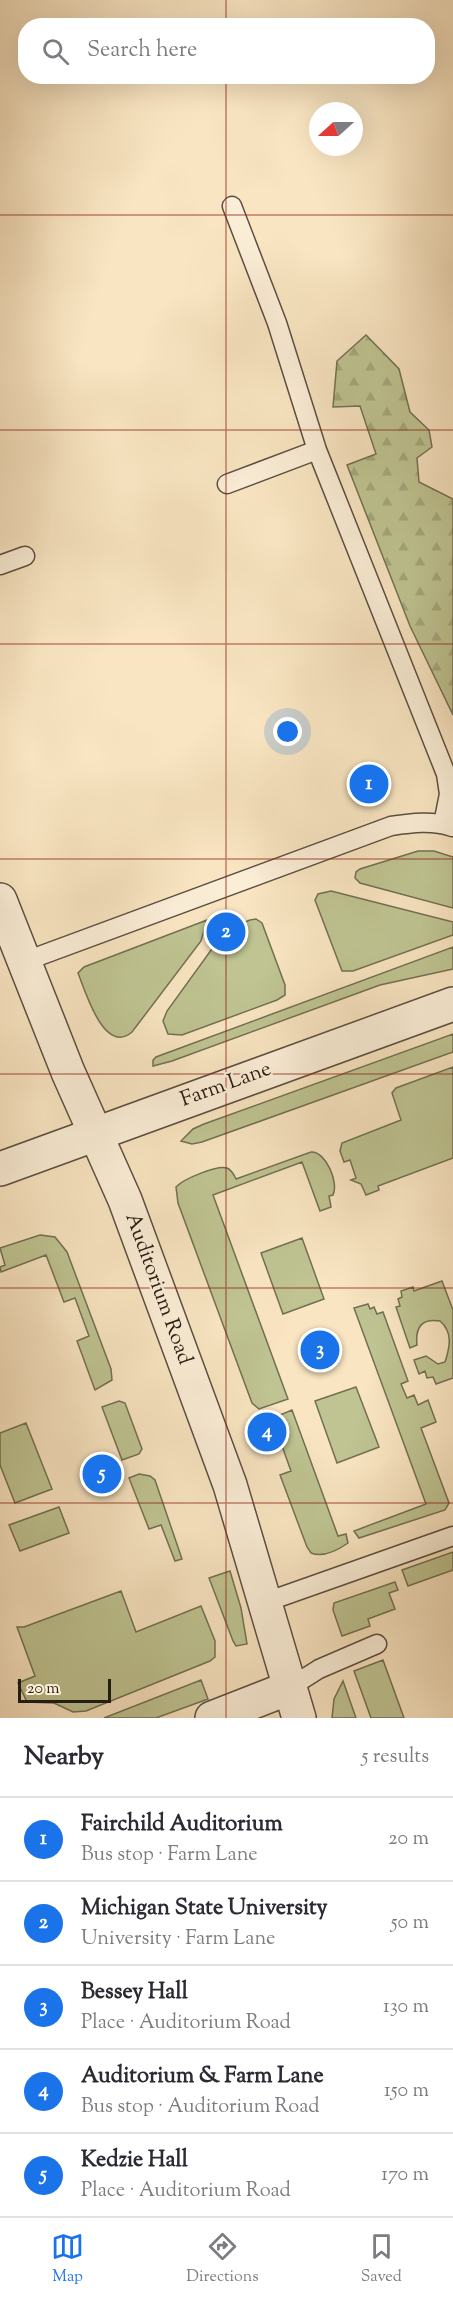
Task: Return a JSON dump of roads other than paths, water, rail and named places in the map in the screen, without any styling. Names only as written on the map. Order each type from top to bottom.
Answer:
[{"type":"street","name":"Auditorium Road","points":[[0,900],[68,1072],[126,1200],[230,1485],[294,1703]]},
{"type":"street","name":"Farm Lane","points":[[0,1169],[453,1004]]},
{"type":"street","points":[[212,1718],[294,1703]]},
{"type":"lane","points":[[23,962],[391,826],[416,823],[448,826],[446,774],[317,450],[277,323],[232,206]]},
{"type":"lane","points":[[227,484],[317,450]]},
{"type":"lane","points":[[0,565],[25,556]]},
{"type":"lane","points":[[266,1602],[453,1536]]},
{"type":"lane","points":[[294,1703],[319,1669],[377,1644]]},
{"type":"place","name":"Fairchild Auditorium","points":[[369,784]]},
{"type":"place","name":"Michigan State University","points":[[226,932]]},
{"type":"place","name":"Bessey Hall","points":[[320,1350]]},
{"type":"place","name":"Auditorium & Farm Lane","points":[[267,1432]]},
{"type":"place","name":"Kedzie Hall","points":[[102,1474]]}]
